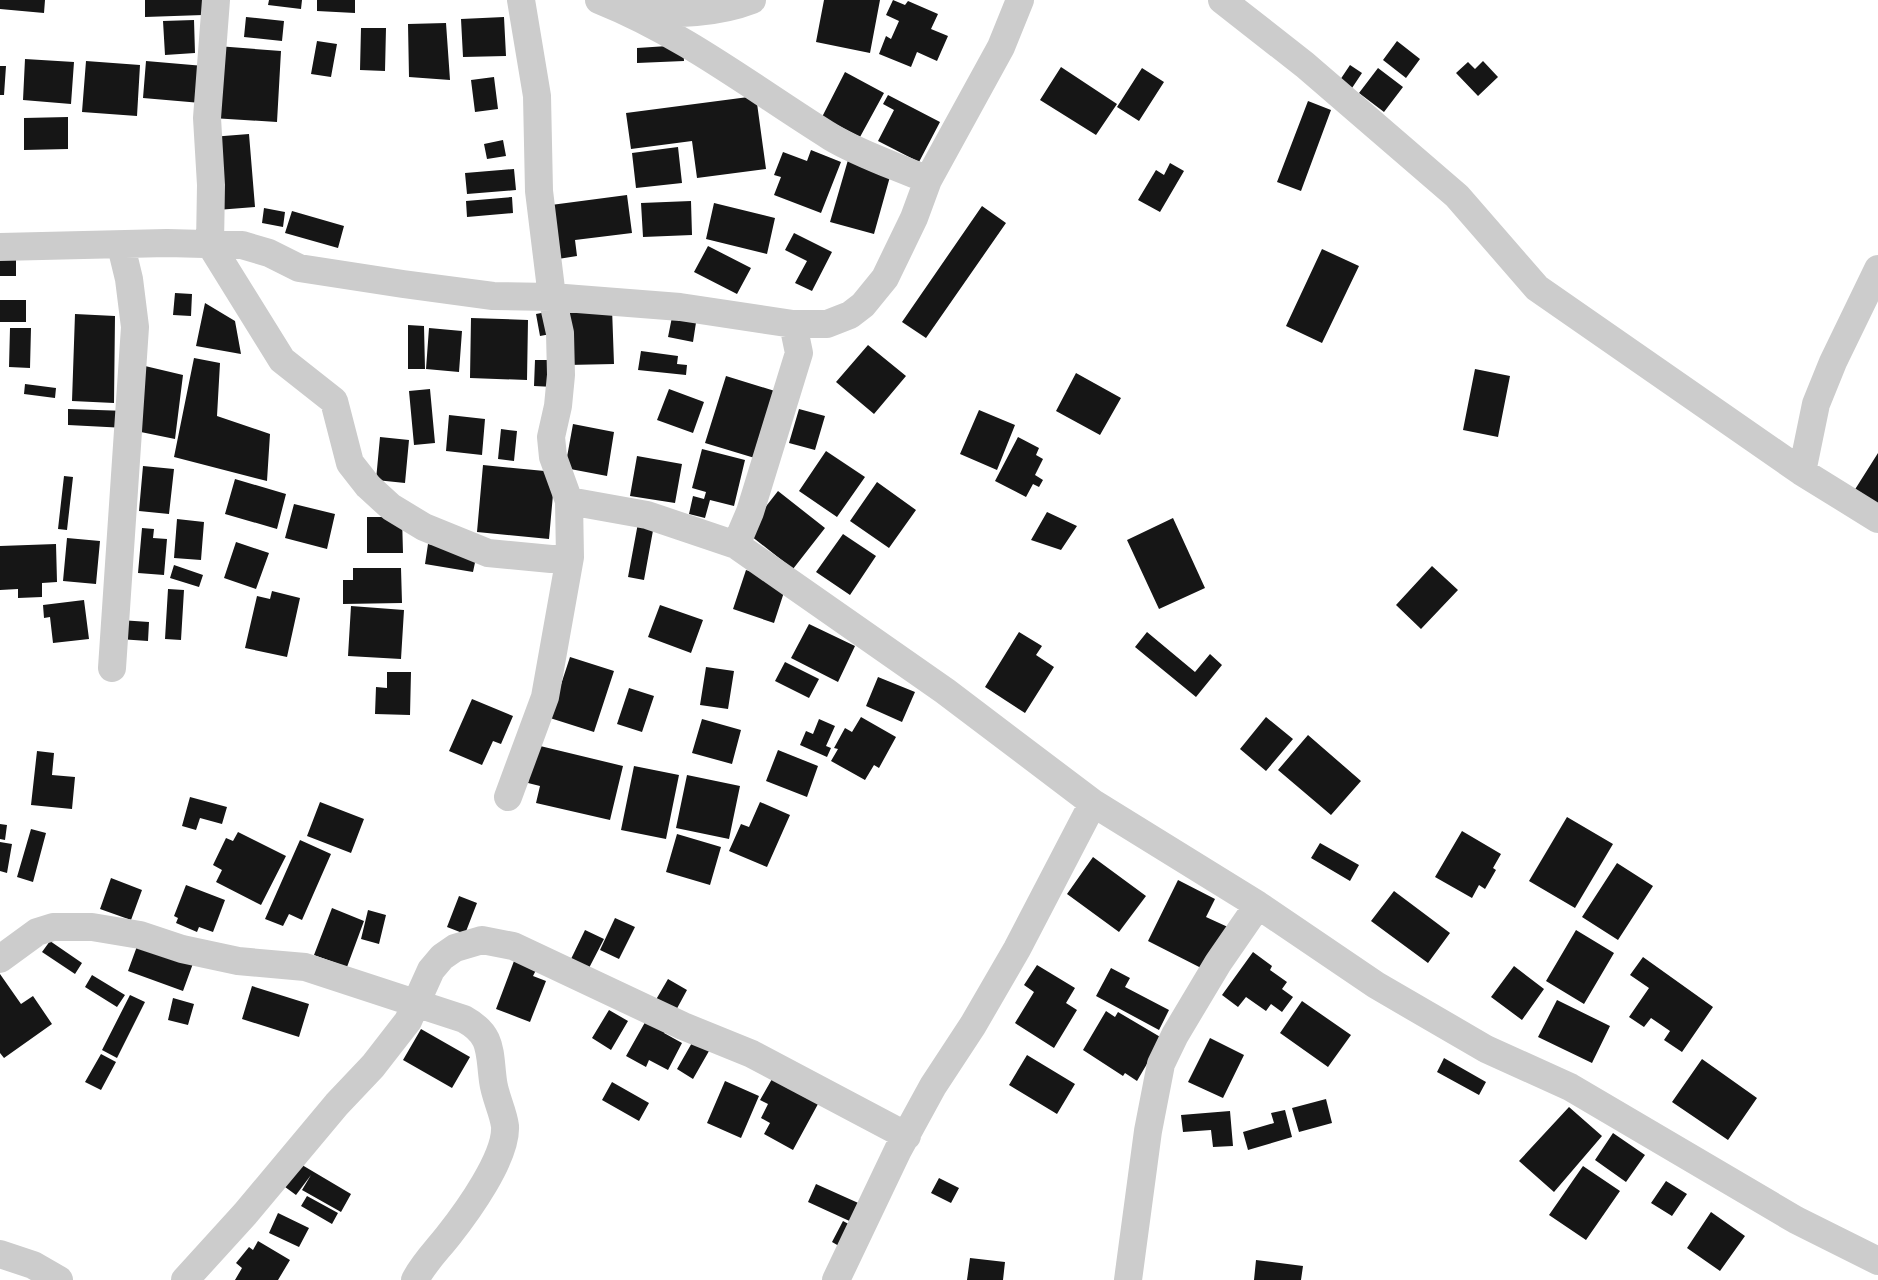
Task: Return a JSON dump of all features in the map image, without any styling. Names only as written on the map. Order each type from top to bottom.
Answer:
[{"type":"street","points":[[216,0],[207,118],[211,185],[210,244],[282,360],[334,401],[351,463],[368,486],[391,507],[424,527],[488,553],[551,559],[570,557]]},
{"type":"street","points":[[508,797],[545,697],[570,557],[569,501],[553,457],[551,437],[558,406],[561,375],[560,333],[552,297],[539,191],[537,96],[521,0]]},
{"type":"street","points":[[599,0],[632,14],[698,49],[833,138],[928,180]]},
{"type":"street","points":[[632,14],[689,12],[733,7],[752,0]]},
{"type":"street","points":[[0,247],[242,245],[269,253],[299,268],[493,296],[552,297],[680,307],[794,324],[827,324],[850,315],[863,305],[885,278],[914,218],[928,180],[1001,47],[1020,0]]},
{"type":"street","points":[[1222,0],[1297,58],[1456,196],[1537,288],[1802,472],[1878,519]]},
{"type":"street","points":[[112,668],[135,327],[129,279],[121,246]]},
{"type":"street","points":[[1802,472],[1816,404],[1833,362],[1878,269]]},
{"type":"street","points":[[736,544],[753,502],[799,353],[794,324]]},
{"type":"street","points":[[569,501],[647,515],[736,544],[945,691],[1093,803],[1258,905],[1376,985],[1441,1025],[1486,1049],[1570,1087],[1796,1220],[1878,1261]]},
{"type":"street","points":[[836,1280],[933,1086],[973,1025],[1017,949],[1093,803]]},
{"type":"street","points":[[1128,1280],[1148,1131],[1161,1064],[1175,1035],[1218,963],[1258,905]]},
{"type":"street","points":[[0,959],[37,932],[53,927],[92,927],[140,934],[183,949],[238,961],[305,967],[464,1019],[480,1028],[486,1040],[494,1089],[505,1125],[499,1154],[482,1185],[415,1280]]},
{"type":"street","points":[[186,1280],[245,1214],[337,1104],[373,1066],[408,1021],[431,970],[442,957],[455,948],[482,940],[513,946],[683,1026],[752,1054],[907,1136]]},
{"type":"street","points":[[0,1254],[33,1264],[59,1280]]},
{"type":"building","points":[[0,0],[45,0],[44,13],[0,9]]},
{"type":"building","points":[[145,0],[202,0],[203,15],[145,17]]},
{"type":"building","points":[[269,0],[302,0],[301,9],[268,5]]},
{"type":"building","points":[[317,0],[355,0],[355,13],[317,11]]},
{"type":"building","points":[[824,0],[880,0],[870,53],[816,42]]},
{"type":"building","points":[[893,0],[905,5],[908,1],[938,14],[931,29],[948,36],[937,61],[917,52],[911,67],[879,54],[886,36],[891,39],[899,21],[886,15]]},
{"type":"building","points":[[246,17],[284,21],[282,41],[244,37]]},
{"type":"building","points":[[504,17],[506,56],[463,57],[461,19]]},
{"type":"building","points":[[194,20],[195,53],[165,55],[163,21]]},
{"type":"building","points":[[446,23],[450,80],[409,77],[408,24]]},
{"type":"building","points":[[361,28],[386,28],[385,71],[360,70]]},
{"type":"building","points":[[317,41],[337,44],[331,77],[311,74]]},
{"type":"building","points":[[1397,41],[1420,59],[1406,78],[1383,60]]},
{"type":"building","points":[[683,45],[684,61],[637,63],[637,48]]},
{"type":"building","points":[[217,46],[281,51],[277,122],[212,118]]},
{"type":"building","points":[[25,59],[74,62],[71,104],[23,100]]},
{"type":"building","points":[[86,61],[140,65],[137,116],[82,112]]},
{"type":"building","points":[[146,61],[204,66],[201,103],[143,98]]},
{"type":"building","points":[[1483,61],[1498,77],[1478,96],[1456,73],[1468,62],[1475,69]]},
{"type":"building","points":[[1350,65],[1362,73],[1352,88],[1340,80]]},
{"type":"building","points":[[0,66],[6,66],[4,95],[0,95]]},
{"type":"building","points":[[1061,67],[1117,104],[1096,135],[1040,100]]},
{"type":"building","points":[[1142,68],[1164,82],[1139,121],[1117,107]]},
{"type":"building","points":[[1378,68],[1403,87],[1384,112],[1359,93]]},
{"type":"building","points":[[845,72],[884,93],[860,137],[822,117]]},
{"type":"building","points":[[494,77],[498,109],[475,112],[471,80]]},
{"type":"building","points":[[888,95],[940,122],[919,162],[878,141],[894,110],[883,104]]},
{"type":"building","points":[[756,96],[766,169],[697,178],[692,141],[631,149],[626,113]]},
{"type":"building","points":[[1308,101],[1331,110],[1301,191],[1277,182]]},
{"type":"building","points":[[68,117],[68,149],[24,150],[24,118]]},
{"type":"building","points":[[249,134],[255,207],[217,210],[211,137]]},
{"type":"building","points":[[503,140],[506,156],[487,159],[484,144]]},
{"type":"building","points":[[678,147],[682,183],[636,188],[632,153]]},
{"type":"building","points":[[811,150],[841,162],[821,213],[774,195],[781,177],[774,175],[783,152],[807,161]]},
{"type":"building","points":[[848,160],[891,173],[874,234],[830,222]]},
{"type":"building","points":[[1170,163],[1184,171],[1160,212],[1138,200],[1156,170],[1164,175]]},
{"type":"building","points":[[514,169],[516,190],[467,194],[465,173]]},
{"type":"building","points":[[627,195],[632,233],[575,240],[577,256],[558,259],[551,205]]},
{"type":"building","points":[[512,197],[513,213],[467,217],[466,201]]},
{"type":"building","points":[[691,201],[692,235],[643,237],[641,203]]},
{"type":"building","points":[[714,203],[775,218],[767,254],[706,239]]},
{"type":"building","points":[[982,206],[1006,223],[926,338],[902,322]]},
{"type":"building","points":[[264,208],[285,212],[283,227],[262,223]]},
{"type":"building","points":[[292,211],[344,226],[338,248],[285,233]]},
{"type":"building","points":[[794,233],[832,252],[812,291],[795,283],[807,261],[785,250]]},
{"type":"building","points":[[708,246],[751,268],[737,294],[694,272]]},
{"type":"building","points":[[1322,249],[1359,266],[1322,343],[1286,326]]},
{"type":"building","points":[[0,256],[16,256],[16,276],[0,276]]},
{"type":"building","points":[[175,293],[192,294],[191,316],[173,315]]},
{"type":"building","points":[[0,300],[26,300],[26,322],[0,322]]},
{"type":"building","points":[[205,303],[235,321],[241,354],[196,346]]},
{"type":"building","points":[[612,308],[614,364],[567,365],[564,310]]},
{"type":"building","points":[[552,311],[556,333],[540,336],[536,314]]},
{"type":"building","points":[[673,312],[697,316],[693,342],[668,337]]},
{"type":"building","points":[[75,314],[115,316],[114,403],[72,401]]},
{"type":"building","points":[[471,318],[528,320],[527,380],[470,378]]},
{"type":"building","points":[[408,325],[424,326],[425,369],[408,369]]},
{"type":"building","points":[[10,328],[31,328],[30,368],[9,367]]},
{"type":"building","points":[[429,328],[462,331],[459,372],[426,369]]},
{"type":"building","points":[[868,345],[906,376],[874,414],[836,382]]},
{"type":"building","points":[[641,351],[678,356],[677,364],[687,365],[686,375],[638,370]]},
{"type":"building","points":[[194,358],[220,363],[217,416],[270,434],[267,481],[174,457]]},
{"type":"building","points":[[535,360],[554,360],[554,387],[534,386]]},
{"type":"building","points":[[145,366],[183,375],[175,439],[131,430]]},
{"type":"building","points":[[1475,369],[1510,376],[1498,437],[1463,430]]},
{"type":"building","points":[[1076,373],[1121,398],[1100,435],[1056,411]]},
{"type":"building","points":[[726,376],[778,392],[758,459],[705,443]]},
{"type":"building","points":[[25,384],[56,388],[55,398],[24,394]]},
{"type":"building","points":[[430,389],[435,443],[414,445],[409,391]]},
{"type":"building","points":[[669,389],[704,402],[693,433],[657,420]]},
{"type":"building","points":[[68,409],[127,411],[126,428],[68,425]]},
{"type":"building","points":[[799,409],[825,416],[815,450],[789,443]]},
{"type":"building","points":[[979,410],[1015,425],[997,470],[960,454]]},
{"type":"building","points":[[449,415],[485,419],[482,455],[446,451]]},
{"type":"building","points":[[573,424],[614,432],[607,476],[565,468]]},
{"type":"building","points":[[501,429],[517,431],[514,461],[498,459]]},
{"type":"building","points":[[380,437],[409,440],[405,483],[376,480]]},
{"type":"building","points":[[1018,437],[1039,448],[1036,455],[1043,459],[1035,475],[1043,480],[1039,487],[1033,484],[1026,497],[995,481]]},
{"type":"building","points":[[702,449],[745,460],[734,506],[710,500],[705,518],[689,514],[693,496],[704,499],[706,492],[692,488]]},
{"type":"building","points":[[826,451],[865,477],[837,517],[799,491]]},
{"type":"building","points":[[1878,453],[1878,505],[1854,491]]},
{"type":"building","points":[[637,456],[682,464],[675,503],[630,496]]},
{"type":"building","points":[[483,465],[555,472],[549,539],[477,532]]},
{"type":"building","points":[[143,466],[174,469],[169,514],[139,511]]},
{"type":"building","points":[[64,476],[73,477],[67,530],[58,529]]},
{"type":"building","points":[[235,479],[286,494],[277,529],[225,514]]},
{"type":"building","points":[[877,482],[916,510],[889,548],[850,521]]},
{"type":"building","points":[[778,491],[825,528],[793,569],[746,532]]},
{"type":"building","points":[[294,504],[335,514],[327,549],[285,538]]},
{"type":"building","points":[[1047,512],[1077,526],[1061,550],[1031,540]]},
{"type":"building","points":[[367,517],[402,517],[403,553],[367,553]]},
{"type":"building","points":[[1173,518],[1205,588],[1159,609],[1127,540]]},
{"type":"building","points":[[177,519],[204,522],[201,560],[174,558]]},
{"type":"building","points":[[638,523],[654,525],[644,580],[628,577]]},
{"type":"building","points":[[142,528],[154,529],[153,538],[167,539],[164,575],[138,573]]},
{"type":"building","points":[[843,534],[876,556],[850,595],[816,572]]},
{"type":"building","points":[[67,538],[100,541],[96,584],[63,581]]},
{"type":"building","points":[[236,542],[269,553],[256,589],[224,578]]},
{"type":"building","points":[[56,544],[57,582],[42,583],[42,597],[18,598],[18,589],[0,590],[0,546]]},
{"type":"building","points":[[428,544],[477,553],[473,572],[425,564]]},
{"type":"building","points":[[174,565],[203,575],[199,587],[170,578]]},
{"type":"building","points":[[1432,566],[1458,590],[1421,629],[1396,605]]},
{"type":"building","points":[[353,568],[401,568],[402,603],[343,604],[343,580],[353,580]]},
{"type":"building","points":[[746,570],[787,583],[774,623],[733,609]]},
{"type":"building","points":[[168,589],[184,590],[181,640],[165,639]]},
{"type":"building","points":[[272,591],[300,598],[287,657],[245,648],[257,596],[270,599]]},
{"type":"building","points":[[84,600],[89,639],[53,643],[50,617],[44,618],[43,605]]},
{"type":"building","points":[[660,605],[703,620],[691,653],[648,637]]},
{"type":"building","points":[[351,606],[404,610],[401,659],[348,656]]},
{"type":"building","points":[[120,620],[149,622],[148,641],[119,639]]},
{"type":"building","points":[[809,624],[855,646],[838,682],[791,658]]},
{"type":"building","points":[[1019,632],[1042,646],[1036,655],[1054,667],[1025,713],[985,687]]},
{"type":"building","points":[[1147,632],[1195,672],[1210,654],[1222,665],[1196,697],[1135,647]]},
{"type":"building","points":[[570,657],[614,671],[594,732],[550,718]]},
{"type":"building","points":[[785,662],[819,679],[809,698],[775,681]]},
{"type":"building","points":[[706,667],[734,671],[728,709],[700,705]]},
{"type":"building","points":[[387,672],[411,672],[410,715],[375,714],[376,687],[387,688]]},
{"type":"building","points":[[878,677],[915,692],[902,722],[866,706]]},
{"type":"building","points":[[629,688],[654,696],[642,732],[617,724]]},
{"type":"building","points":[[472,699],[513,716],[501,744],[493,741],[482,765],[449,751]]},
{"type":"building","points":[[861,717],[896,737],[879,768],[874,765],[865,780],[831,761],[838,749],[834,748],[845,728],[852,732]]},
{"type":"building","points":[[1266,717],[1293,739],[1266,771],[1240,749]]},
{"type":"building","points":[[702,719],[741,730],[732,764],[692,753]]},
{"type":"building","points":[[819,719],[835,726],[826,746],[831,748],[827,757],[800,745],[806,731],[813,734]]},
{"type":"building","points":[[1308,735],[1361,781],[1331,815],[1278,770]]},
{"type":"building","points":[[536,745],[623,766],[610,820],[536,803],[540,786],[528,783]]},
{"type":"building","points":[[778,750],[818,766],[807,797],[766,781]]},
{"type":"building","points":[[37,751],[54,753],[52,775],[75,777],[72,809],[31,805]]},
{"type":"building","points":[[634,766],[679,775],[666,839],[621,830]]},
{"type":"building","points":[[687,775],[740,786],[729,839],[676,828]]},
{"type":"building","points":[[190,797],[227,807],[222,824],[200,818],[196,830],[182,826]]},
{"type":"building","points":[[320,802],[364,819],[351,853],[307,836]]},
{"type":"building","points":[[760,802],[790,815],[767,867],[729,851],[741,824],[749,827]]},
{"type":"building","points":[[1567,817],[1613,844],[1575,908],[1529,881]]},
{"type":"building","points":[[0,824],[7,825],[5,840],[0,839]]},
{"type":"building","points":[[31,829],[46,833],[33,882],[17,877]]},
{"type":"building","points":[[1462,831],[1501,854],[1493,868],[1496,870],[1485,889],[1479,885],[1472,898],[1435,877]]},
{"type":"building","points":[[238,832],[286,856],[261,905],[216,882],[222,870],[213,865],[226,838],[233,841]]},
{"type":"building","points":[[677,834],[721,847],[710,885],[666,872]]},
{"type":"building","points":[[300,840],[331,854],[302,920],[289,914],[283,926],[265,919]]},
{"type":"building","points":[[0,842],[12,844],[7,873],[0,871]]},
{"type":"building","points":[[1320,843],[1359,865],[1350,881],[1311,858]]},
{"type":"building","points":[[1093,857],[1146,896],[1119,932],[1067,894]]},
{"type":"building","points":[[1617,863],[1653,886],[1618,940],[1582,917]]},
{"type":"building","points":[[111,878],[142,890],[131,920],[100,909]]},
{"type":"building","points":[[1178,880],[1215,899],[1206,917],[1230,928],[1209,972],[1148,941]]},
{"type":"building","points":[[186,885],[225,900],[213,932],[199,927],[197,932],[176,923],[178,918],[174,916]]},
{"type":"building","points":[[1394,891],[1450,933],[1428,963],[1371,921]]},
{"type":"building","points":[[459,896],[477,903],[465,934],[447,927]]},
{"type":"building","points":[[332,908],[364,921],[347,967],[314,955]]},
{"type":"building","points":[[368,910],[386,915],[379,944],[361,939]]},
{"type":"building","points":[[615,918],[635,927],[619,959],[600,950]]},
{"type":"building","points":[[585,930],[604,939],[589,968],[571,959]]},
{"type":"building","points":[[1576,930],[1614,953],[1584,1004],[1546,981]]},
{"type":"building","points":[[140,938],[195,958],[183,991],[128,971]]},
{"type":"building","points":[[50,941],[82,963],[75,974],[42,952]]},
{"type":"building","points":[[1253,952],[1272,966],[1270,970],[1287,982],[1282,989],[1293,997],[1282,1012],[1271,1004],[1266,1011],[1246,997],[1238,1007],[1222,995]]},
{"type":"building","points":[[1643,957],[1713,1007],[1682,1052],[1664,1040],[1670,1031],[1651,1018],[1644,1027],[1629,1017],[1649,988],[1630,975]]},
{"type":"building","points":[[514,961],[536,970],[533,976],[546,981],[530,1022],[496,1009]]},
{"type":"building","points":[[1037,965],[1075,988],[1066,1003],[1077,1010],[1054,1048],[1015,1023],[1034,992],[1024,985]]},
{"type":"building","points":[[1514,966],[1544,989],[1522,1020],[1491,997]]},
{"type":"building","points":[[1111,968],[1130,978],[1125,987],[1169,1010],[1159,1030],[1096,996]]},
{"type":"building","points":[[0,974],[21,1004],[33,996],[52,1024],[4,1058],[0,1053]]},
{"type":"building","points":[[92,975],[125,995],[117,1007],[85,987]]},
{"type":"building","points":[[668,979],[687,990],[674,1014],[654,1003]]},
{"type":"building","points":[[252,986],[309,1004],[299,1037],[242,1019]]},
{"type":"building","points":[[130,995],[145,1002],[117,1058],[102,1050]]},
{"type":"building","points":[[173,998],[194,1004],[188,1025],[168,1020]]},
{"type":"building","points":[[1557,1000],[1610,1026],[1592,1063],[1538,1037]]},
{"type":"building","points":[[1302,1001],[1351,1035],[1328,1067],[1280,1033]]},
{"type":"building","points":[[609,1010],[628,1021],[611,1050],[592,1038]]},
{"type":"building","points":[[1106,1011],[1115,1017],[1118,1012],[1162,1038],[1137,1081],[1125,1073],[1123,1076],[1083,1050]]},
{"type":"building","points":[[648,1017],[667,1027],[664,1033],[682,1043],[668,1070],[649,1060],[646,1067],[626,1056]]},
{"type":"building","points":[[421,1029],[470,1057],[452,1088],[403,1060]]},
{"type":"building","points":[[1210,1038],[1244,1055],[1223,1098],[1188,1082]]},
{"type":"building","points":[[693,1041],[709,1051],[693,1079],[677,1069]]},
{"type":"building","points":[[101,1054],[116,1062],[101,1090],[85,1082]]},
{"type":"building","points":[[1027,1055],[1075,1084],[1057,1114],[1009,1085]]},
{"type":"building","points":[[1444,1058],[1486,1082],[1479,1095],[1437,1072]]},
{"type":"building","points":[[1702,1059],[1757,1098],[1728,1140],[1672,1102]]},
{"type":"building","points":[[772,1079],[818,1104],[793,1150],[764,1134],[770,1123],[761,1118],[768,1104],[760,1100]]},
{"type":"building","points":[[725,1081],[759,1096],[741,1138],[707,1123]]},
{"type":"building","points":[[612,1082],[649,1103],[639,1121],[602,1100]]},
{"type":"building","points":[[1326,1099],[1332,1123],[1299,1132],[1292,1108]]},
{"type":"building","points":[[1569,1107],[1602,1136],[1554,1192],[1519,1161]]},
{"type":"building","points":[[1285,1110],[1292,1137],[1248,1150],[1243,1132],[1274,1123],[1271,1113]]},
{"type":"building","points":[[1230,1111],[1233,1146],[1213,1147],[1211,1130],[1183,1132],[1181,1115]]},
{"type":"building","points":[[1613,1133],[1645,1155],[1626,1182],[1595,1160]]},
{"type":"building","points":[[297,1162],[351,1194],[341,1212],[302,1190],[311,1175],[296,1195],[281,1184]]},
{"type":"building","points":[[1583,1166],[1620,1191],[1586,1240],[1549,1215]]},
{"type":"building","points":[[939,1178],[959,1188],[951,1203],[931,1193]]},
{"type":"building","points":[[1666,1181],[1687,1194],[1672,1216],[1651,1203]]},
{"type":"building","points":[[816,1184],[865,1206],[856,1224],[808,1202]]},
{"type":"building","points":[[307,1196],[338,1213],[332,1224],[301,1206]]},
{"type":"building","points":[[1711,1212],[1745,1236],[1720,1271],[1687,1248]]},
{"type":"building","points":[[278,1213],[309,1228],[299,1247],[269,1233]]},
{"type":"building","points":[[843,1221],[858,1229],[846,1250],[832,1242]]},
{"type":"building","points":[[258,1241],[290,1260],[278,1280],[235,1280],[242,1268],[236,1263],[249,1247],[253,1250]]},
{"type":"building","points":[[970,1258],[1005,1262],[1003,1280],[967,1280]]},
{"type":"building","points":[[1256,1260],[1303,1266],[1301,1280],[1254,1280]]}]
